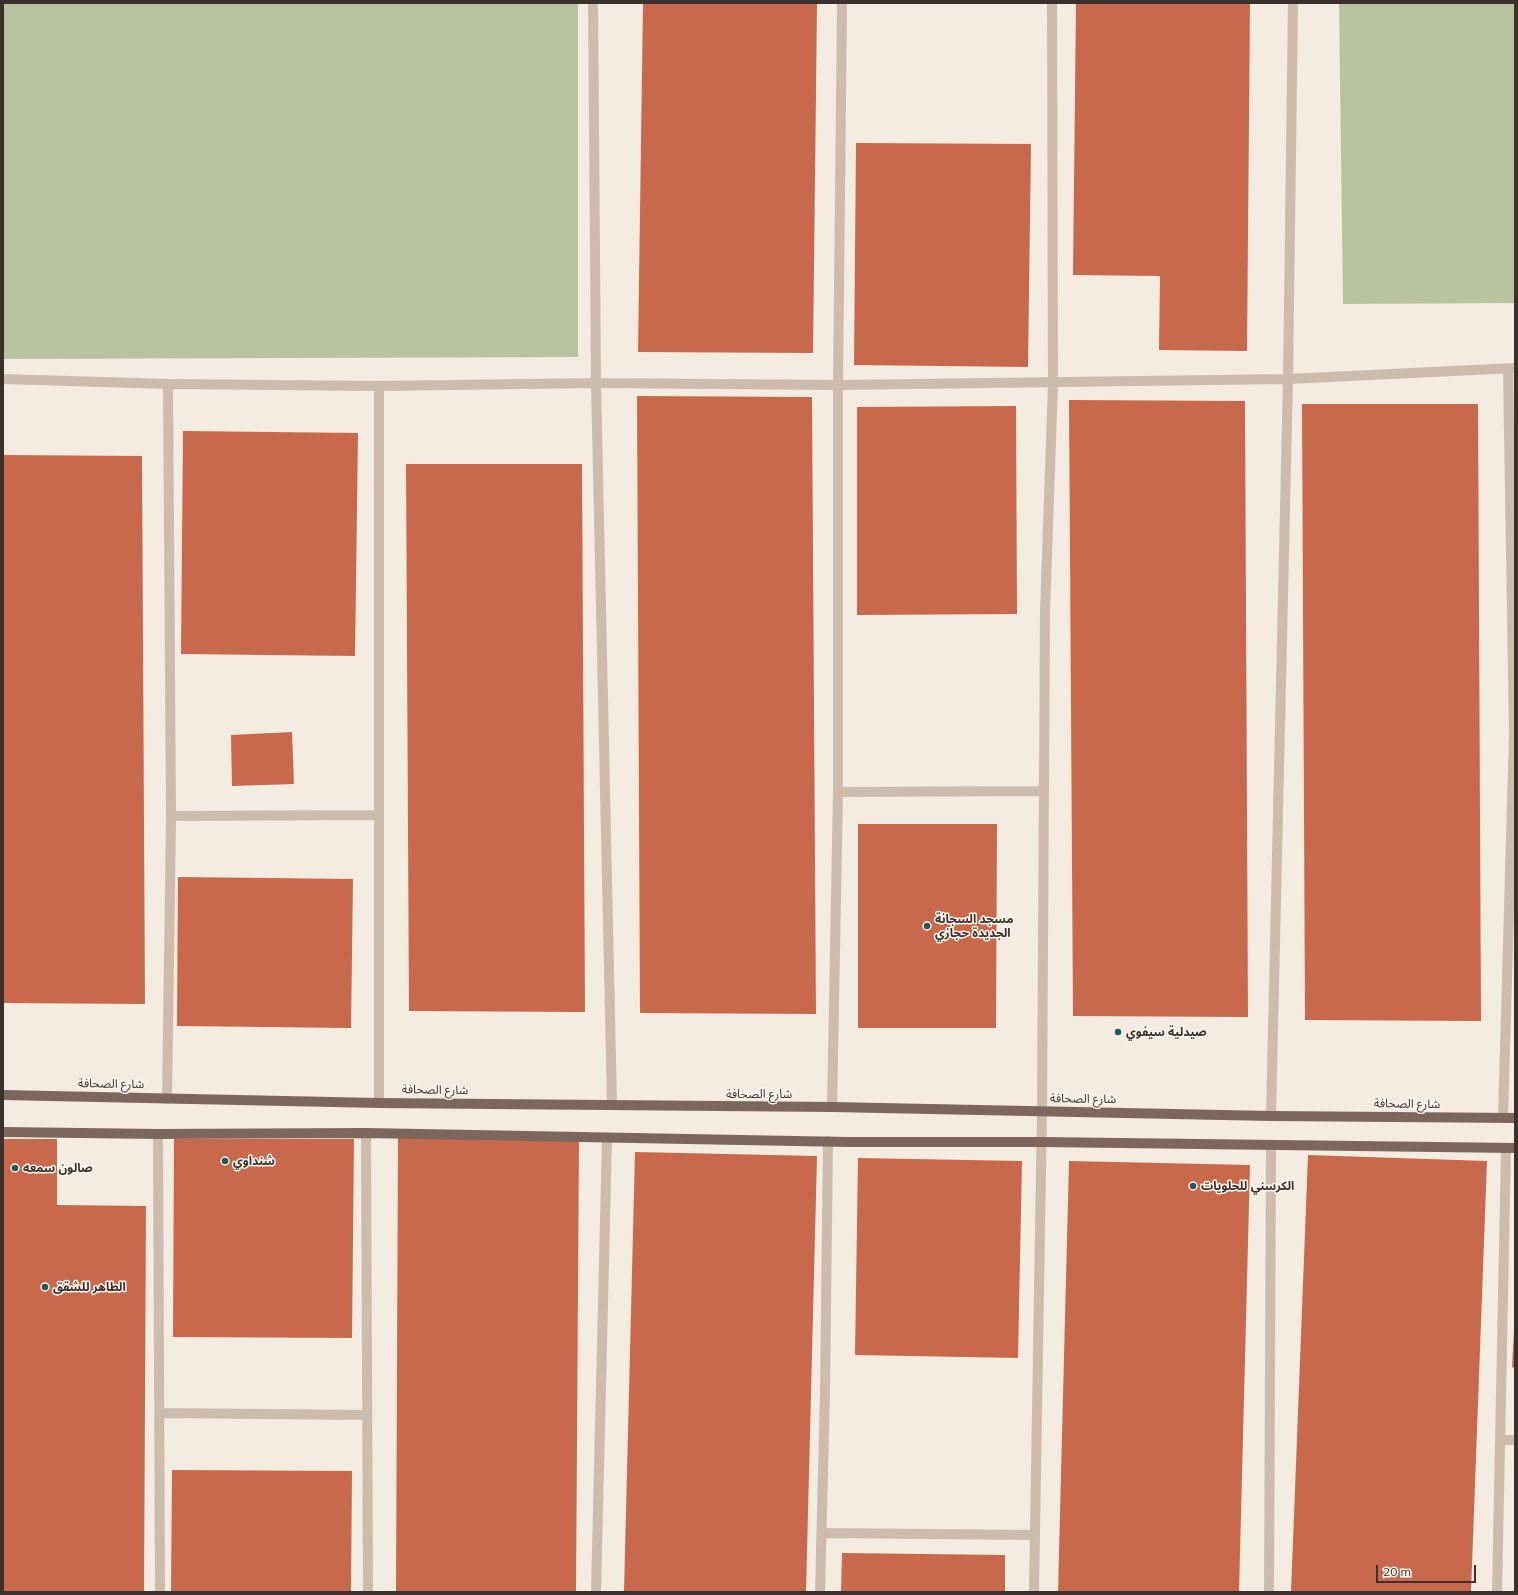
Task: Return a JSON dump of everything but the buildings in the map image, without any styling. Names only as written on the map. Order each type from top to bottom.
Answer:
[{"type":"main road","name":"شارع الصحافة","points":[[3,1095],[379,1103],[832,1107],[1271,1116],[1515,1118]]},
{"type":"main road","points":[[3,1132],[158,1134],[366,1132],[607,1138],[1510,1148]]},
{"type":"street","points":[[593,3],[596,383],[612,1106]]},
{"type":"street","points":[[832,1107],[838,792],[838,385],[842,3]]},
{"type":"street","points":[[1034,1592],[1036,1535],[1040,1142],[1042,1111],[1045,612],[1053,383],[1052,3]]},
{"type":"street","points":[[1271,1116],[1288,379],[1293,3]]},
{"type":"street","points":[[3,379],[168,384],[379,386],[596,383],[838,385],[1288,379],[1511,368],[1514,735],[1503,1118]]},
{"type":"street","points":[[167,1098],[171,816],[168,384]]},
{"type":"street","points":[[379,386],[379,1103]]},
{"type":"street","points":[[838,792],[1044,791]]},
{"type":"street","points":[[171,816],[378,815]]},
{"type":"street","points":[[366,1132],[368,1592]]},
{"type":"street","points":[[158,1134],[160,1592]]},
{"type":"street","points":[[596,1592],[607,1138]]},
{"type":"street","points":[[820,1592],[825,1392],[828,1141]]},
{"type":"street","points":[[1269,1592],[1271,1146]]},
{"type":"street","points":[[1498,1592],[1510,1148]]},
{"type":"street","points":[[159,1413],[367,1415]]},
{"type":"street","points":[[1501,1440],[1515,1440]]},
{"type":"street","points":[[822,1533],[1036,1535]]},
{"type":"green space","points":[[3,3],[578,3],[578,357],[3,359]]},
{"type":"green space","points":[[1339,3],[1515,3],[1515,303],[1343,304]]},
{"type":"place","name":"مسجد السجانة الجديدة حجازي","points":[[927,926]]},
{"type":"place","name":"صيدلية سيفوي","points":[[1118,1032]]},
{"type":"place","name":"شنداوي","points":[[225,1161]]},
{"type":"place","name":"صالون سمعه","points":[[15,1168]]},
{"type":"place","name":"الكرسني للحلويات","points":[[1193,1186]]},
{"type":"place","name":"الطاهر للشقق","points":[[45,1287]]}]
